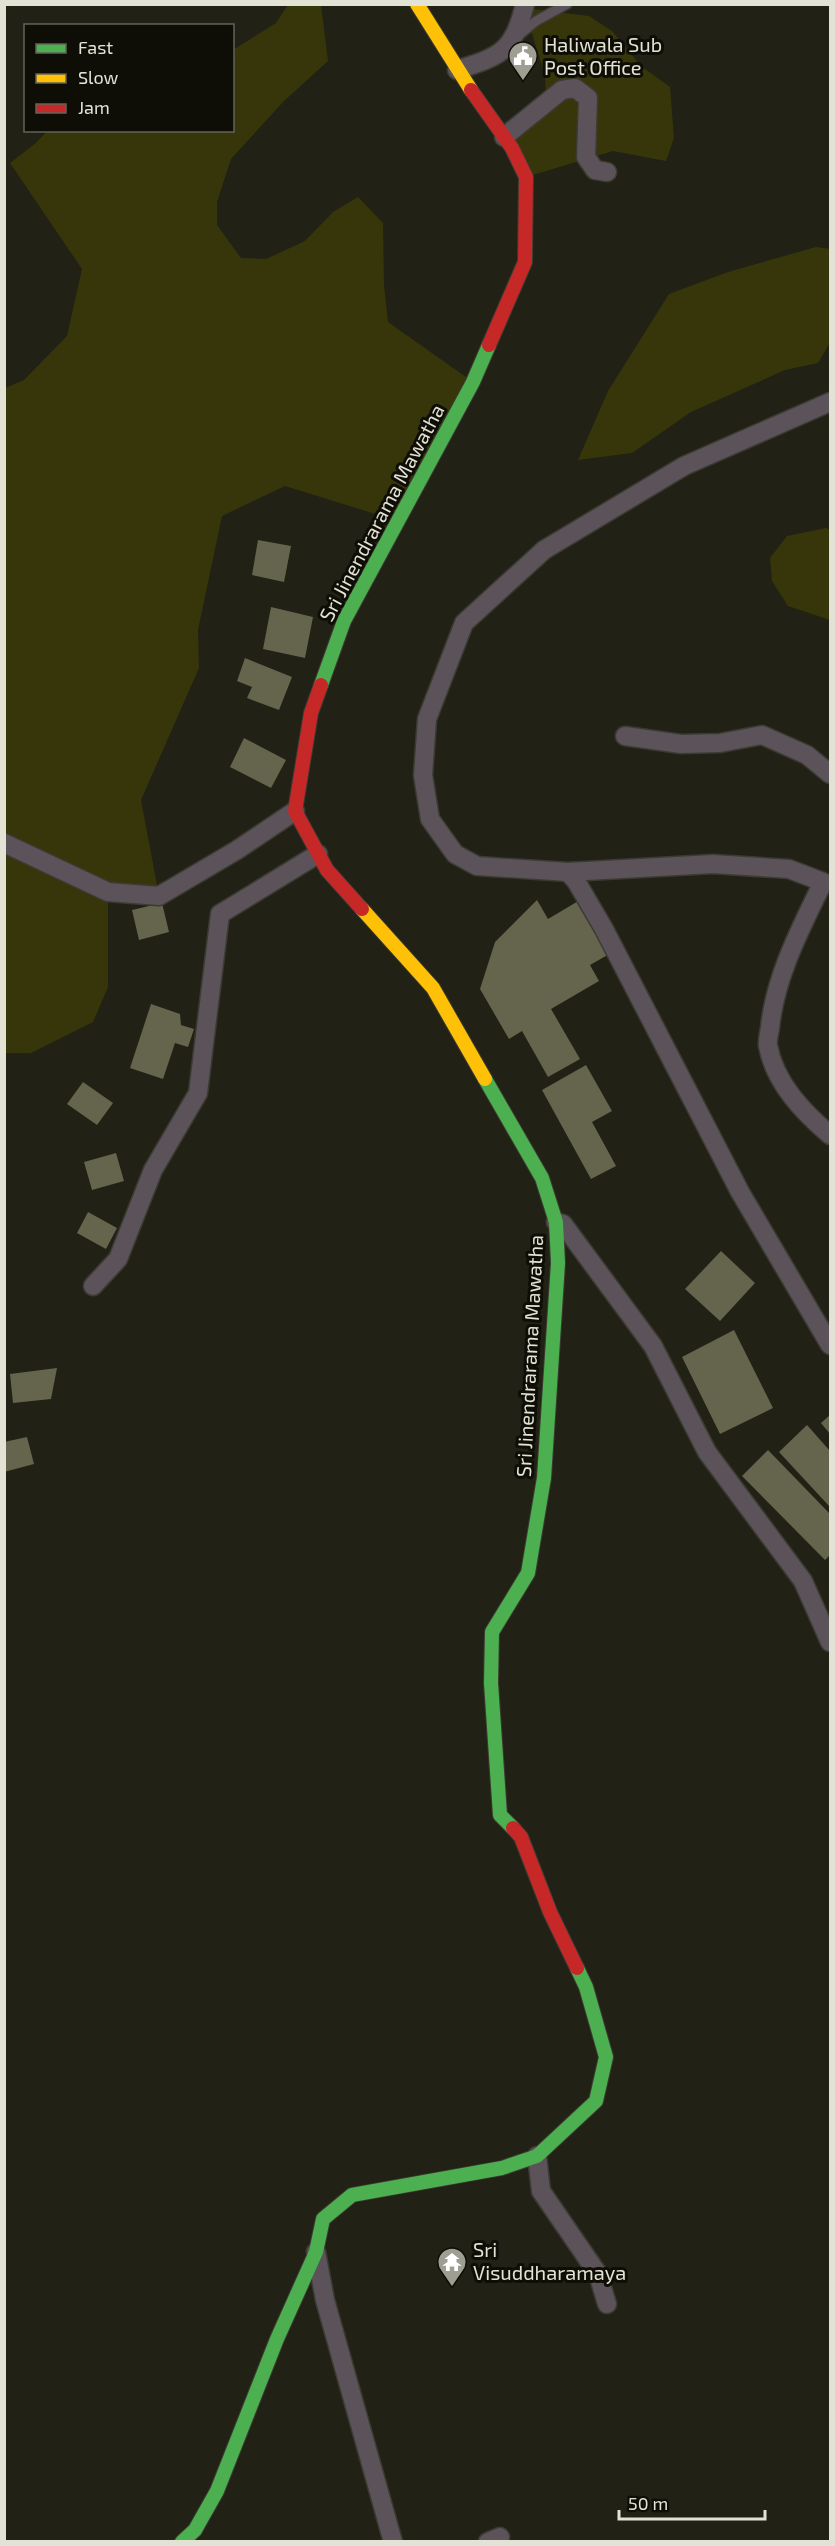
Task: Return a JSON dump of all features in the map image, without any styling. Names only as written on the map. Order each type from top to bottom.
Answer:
[{"type":"main road","name":"Sri Jinendrarama Mawatha","points":[[417,4],[457,70],[504,136],[526,177],[525,262],[473,382],[344,621],[311,713],[295,811],[327,870],[433,988],[542,1178],[556,1222],[558,1263],[542,1490],[528,1573],[492,1632],[491,1683],[500,1815],[521,1837],[550,1912],[586,1987],[606,2057],[596,2101],[537,2156]]},
{"type":"main road","points":[[182,2541],[195,2530],[218,2491],[277,2339],[316,2252],[323,2219],[352,2195],[502,2168],[537,2156]]},
{"type":"street","points":[[457,70],[494,58],[512,41],[525,4]]},
{"type":"street","points":[[504,136],[562,90],[574,88],[588,98],[586,157],[595,170],[607,172]]},
{"type":"street","points":[[831,402],[684,466],[543,550],[464,623],[428,719],[423,775],[430,819],[455,854],[477,866],[568,872],[713,864],[789,869],[828,883],[778,981],[771,1014],[768,1045],[783,1084],[811,1119],[831,1135]]},
{"type":"street","points":[[625,736],[681,744],[720,743],[762,735],[807,754],[831,774]]},
{"type":"street","points":[[4,843],[108,892],[159,896],[237,850],[295,811]]},
{"type":"street","points":[[93,1286],[118,1259],[153,1170],[198,1093],[220,914],[318,854]]},
{"type":"street","points":[[568,872],[576,881],[604,929],[740,1192],[831,1345]]},
{"type":"street","points":[[556,1222],[563,1224],[653,1346],[706,1452],[803,1581],[831,1642]]},
{"type":"street","points":[[537,2156],[541,2191],[598,2274],[607,2304]]},
{"type":"street","points":[[316,2252],[325,2300],[393,2541]]},
{"type":"lane","points":[[512,41],[536,21],[567,4]]},
{"type":"shaded area","points":[[288,5],[321,5],[328,61],[284,101],[231,159],[217,202],[217,225],[241,258],[266,259],[305,241],[333,212],[358,197],[383,223],[384,285],[388,322],[473,382],[398,521],[285,486],[222,516],[198,630],[199,668],[141,800],[159,896],[108,892],[108,987],[93,1022],[31,1053],[5,1053],[5,388],[24,380],[67,336],[82,269],[10,163],[46,132],[234,132],[234,49],[276,23]]},
{"type":"shaded area","points":[[524,8],[589,16],[612,31],[641,66],[670,87],[674,138],[666,161],[613,151],[526,177],[504,137],[546,96],[545,75]]},
{"type":"shaded area","points":[[816,247],[830,249],[830,335],[829,344],[818,363],[785,370],[691,412],[632,453],[578,460],[608,391],[669,294],[728,272]]},
{"type":"shaded area","points":[[826,528],[830,530],[830,620],[788,606],[772,581],[770,558],[787,536]]},
{"type":"building","points":[[258,540],[291,546],[284,582],[252,575]]},
{"type":"building","points":[[271,607],[313,617],[305,658],[263,649]]},
{"type":"building","points":[[245,658],[292,677],[279,710],[247,698],[252,687],[237,681]]},
{"type":"building","points":[[244,738],[286,760],[271,788],[230,767]]},
{"type":"building","points":[[537,900],[548,919],[580,900],[611,953],[590,965],[599,981],[551,1009],[580,1059],[548,1077],[522,1031],[509,1039],[480,989],[495,942]]},
{"type":"building","points":[[162,903],[169,932],[139,940],[132,910]]},
{"type":"building","points":[[151,1004],[180,1014],[181,1025],[194,1029],[188,1047],[175,1043],[163,1079],[130,1068]]},
{"type":"building","points":[[586,1065],[612,1111],[592,1122],[616,1166],[591,1179],[542,1090]]},
{"type":"building","points":[[83,1082],[113,1103],[97,1125],[67,1104]]},
{"type":"building","points":[[116,1153],[124,1181],[92,1190],[84,1162]]},
{"type":"building","points":[[88,1212],[117,1228],[106,1249],[77,1233]]},
{"type":"building","points":[[721,1251],[755,1283],[720,1321],[685,1289]]},
{"type":"building","points":[[734,1330],[773,1408],[720,1434],[682,1357]]},
{"type":"building","points":[[57,1368],[51,1399],[13,1403],[10,1374]]},
{"type":"building","points":[[830,1415],[830,1434],[821,1423]]},
{"type":"building","points":[[807,1425],[830,1451],[830,1507],[779,1452]]},
{"type":"building","points":[[27,1437],[34,1464],[4,1472],[4,1442]]},
{"type":"building","points":[[768,1450],[830,1514],[830,1555],[825,1560],[742,1476]]},
{"type":"traffic: fast","points":[[321,685],[344,621],[473,382],[489,345]]},
{"type":"traffic: fast","points":[[485,1079],[542,1178],[556,1222],[558,1263],[544,1478],[528,1573],[492,1632],[491,1683],[500,1815],[513,1828]]},
{"type":"traffic: fast","points":[[182,2542],[195,2530],[217,2491],[277,2339],[316,2252],[323,2219],[352,2195],[502,2168],[537,2156],[596,2101],[606,2057],[586,1987],[577,1968]]},
{"type":"traffic: slow","points":[[417,4],[471,90]]},
{"type":"traffic: slow","points":[[362,909],[433,988],[485,1079]]},
{"type":"traffic: jam","points":[[471,90],[512,148],[526,177],[525,262],[489,345]]},
{"type":"traffic: jam","points":[[321,685],[311,713],[295,811],[327,870],[362,909]]},
{"type":"traffic: jam","points":[[513,1828],[521,1837],[550,1912],[577,1968]]},
{"type":"place","name":"Haliwala Sub Post Office","points":[[523,82]]},
{"type":"place","name":"Sri Visuddharamaya","points":[[452,2288]]}]
